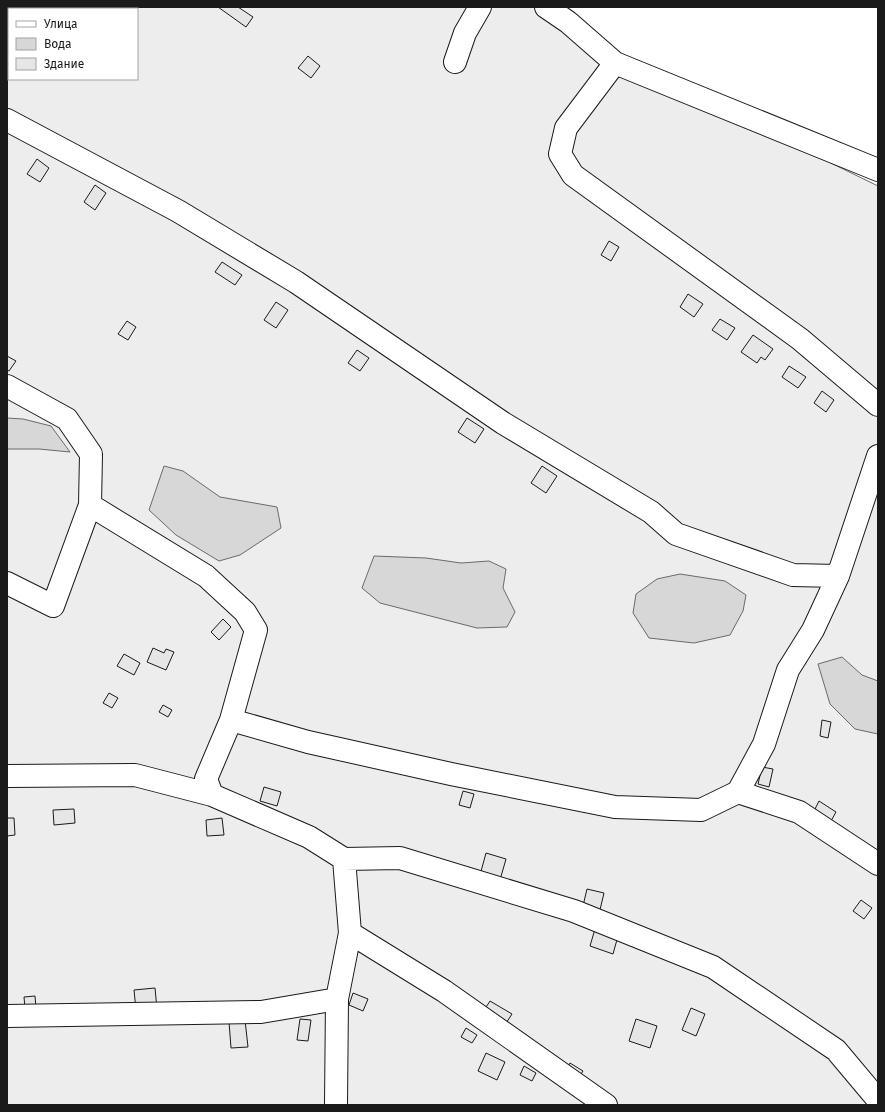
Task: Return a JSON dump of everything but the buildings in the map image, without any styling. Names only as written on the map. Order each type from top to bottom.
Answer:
[{"type":"street","points":[[456,62],[465,33],[480,7]]},
{"type":"street","points":[[546,7],[568,22],[615,63],[878,170]]},
{"type":"street","points":[[615,63],[566,128],[560,154],[573,175],[800,339],[878,405]]},
{"type":"street","points":[[7,120],[178,212],[296,282],[503,423],[652,512],[676,534],[793,575],[838,576]]},
{"type":"street","points":[[7,386],[67,419],[91,454],[90,505],[53,606],[7,583]]},
{"type":"street","points":[[231,720],[308,742],[452,774],[615,807],[701,810],[738,792],[764,744],[788,670],[813,630],[838,576],[878,456]]},
{"type":"street","points":[[90,505],[206,576],[245,612],[256,630],[231,720],[206,779],[212,795]]},
{"type":"street","points":[[7,776],[135,775],[212,795],[309,838],[344,859],[400,858],[574,910],[713,967],[836,1050],[878,1100]]},
{"type":"street","points":[[738,792],[799,812],[878,864]]},
{"type":"street","points":[[336,1105],[337,999],[350,933],[344,859]]},
{"type":"street","points":[[350,933],[444,991],[606,1105]]},
{"type":"street","points":[[7,1016],[260,1012],[337,999]]},
{"type":"shaded area","points":[[7,7],[533,7],[628,72],[798,147],[878,186],[878,1105],[7,1105]]},
{"type":"water","points":[[7,418],[23,419],[51,426],[70,452],[39,449],[7,449]]},
{"type":"water","points":[[164,466],[183,471],[220,497],[277,507],[281,528],[240,555],[219,561],[176,535],[149,510]]},
{"type":"water","points":[[374,556],[426,558],[461,563],[489,561],[506,569],[503,588],[515,612],[507,627],[477,628],[380,603],[362,588]]},
{"type":"water","points":[[680,574],[725,581],[746,595],[743,611],[730,635],[694,643],[649,638],[633,613],[636,594],[657,579]]},
{"type":"water","points":[[842,657],[862,675],[878,681],[878,734],[855,729],[830,704],[818,664]]}]
